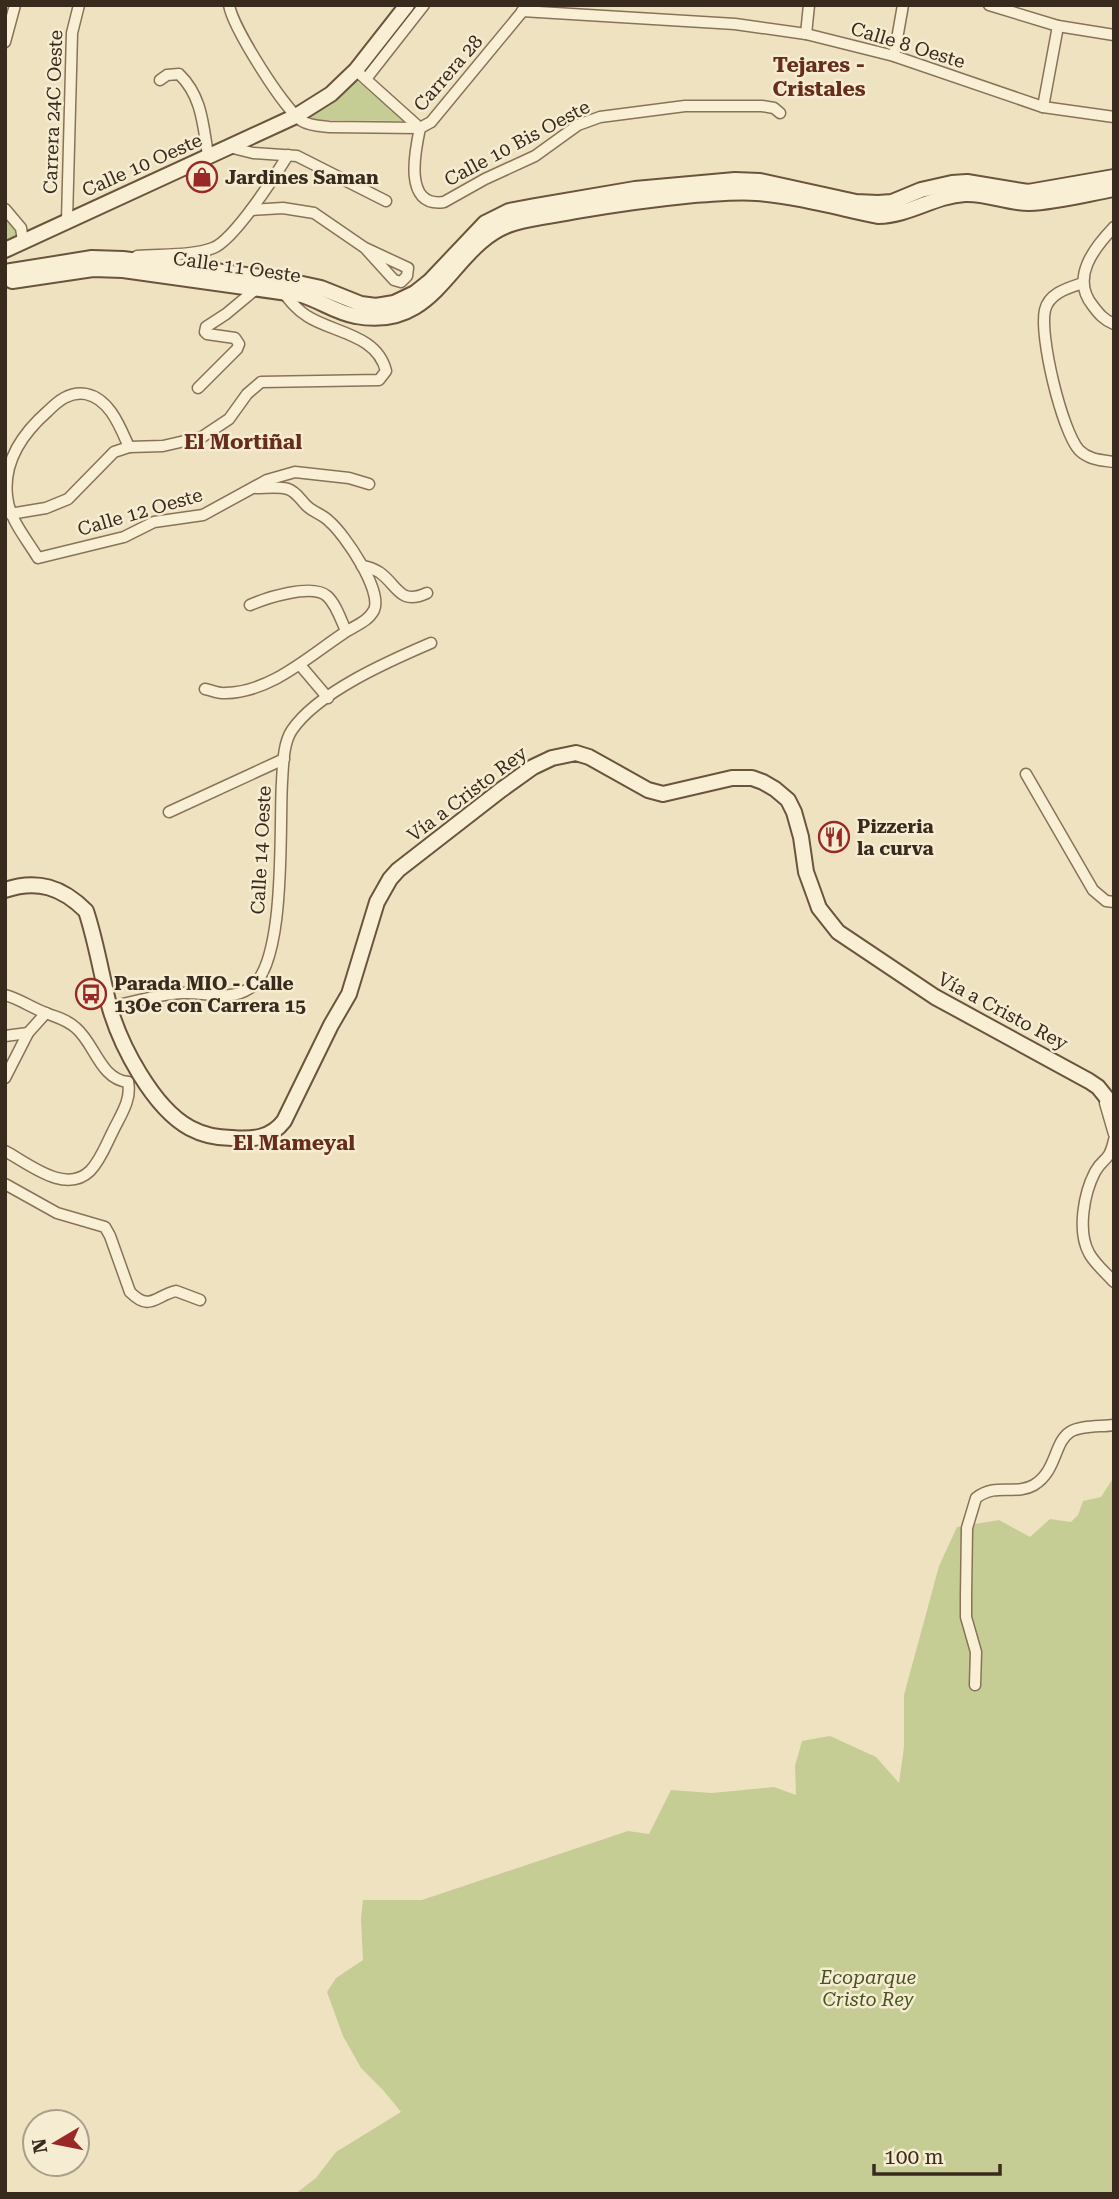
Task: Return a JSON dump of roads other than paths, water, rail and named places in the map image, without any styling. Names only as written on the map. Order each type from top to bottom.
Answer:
[{"type":"main road","name":"Calle 10 Oeste","points":[[5,250],[296,116],[361,75],[407,5]]},
{"type":"main road","points":[[760,187],[878,204],[892,202],[937,185],[952,183],[985,184],[1028,192],[1114,177]]},
{"type":"main road","name":"Calle 11 Oeste","points":[[5,272],[92,258],[123,259],[284,279],[321,288],[361,304],[376,306],[394,303],[415,293],[430,281],[485,223],[509,211],[635,189],[735,180],[760,187]]},
{"type":"main road","points":[[760,187],[878,216],[894,216],[947,197],[967,194],[1028,203],[1114,189]]},
{"type":"main road","name":"Calle 11 Oeste","points":[[5,282],[93,269],[123,270],[283,292],[319,301],[341,313],[377,318],[396,315],[421,304],[438,290],[480,243],[513,223],[637,200],[736,192],[760,187]]},
{"type":"main road","name":"Vía a Cristo Rey","points":[[5,890],[36,883],[50,886],[77,901],[86,911],[110,1007],[122,1038],[161,1103],[175,1118],[190,1129],[209,1135],[234,1139],[267,1136],[277,1130],[298,1096],[331,1025],[349,994],[371,918],[390,879],[464,817],[534,767],[552,758],[576,753],[595,759],[648,790],[663,794],[732,778],[752,778],[775,789],[788,800],[798,823],[806,872],[819,908],[838,932],[928,994],[1061,1065],[1100,1089],[1114,1107]]},
{"type":"street","name":"Carrera 24C Oeste","points":[[67,220],[72,33],[79,5]]},
{"type":"street","points":[[229,5],[237,30],[250,52],[296,116],[306,123],[329,127],[420,128]]},
{"type":"street","points":[[420,128],[361,75],[424,5]]},
{"type":"street","points":[[806,34],[808,5]]},
{"type":"street","points":[[894,56],[904,5]]},
{"type":"street","points":[[989,5],[1058,26],[1114,35]]},
{"type":"street","name":"Calle 8 Oeste","points":[[524,8],[735,24],[806,34],[894,56],[1043,107],[1114,117]]},
{"type":"street","name":"Carrera 28","points":[[420,128],[431,122],[524,8]]},
{"type":"street","points":[[5,42],[11,10]]},
{"type":"street","points":[[1043,107],[1058,26]]},
{"type":"street","points":[[160,80],[167,75],[179,74],[193,89],[201,111],[208,155]]},
{"type":"street","name":"Calle 10 Bis Oeste","points":[[420,128],[415,157],[415,181],[423,195],[437,203],[444,202],[535,156],[579,125],[600,117],[685,106],[762,106],[774,108],[780,113]]},
{"type":"street","points":[[229,147],[253,153],[297,156],[386,201]]},
{"type":"street","points":[[123,259],[217,247],[251,210],[288,155]]},
{"type":"street","points":[[251,210],[283,208],[314,213],[365,248]]},
{"type":"street","points":[[5,209],[21,228],[23,241]]},
{"type":"street","points":[[1113,324],[1102,318],[1089,301],[1083,283],[1094,249],[1114,227]]},
{"type":"street","points":[[1083,283],[1064,289],[1053,297],[1045,309],[1046,354],[1069,435],[1089,459],[1114,463]]},
{"type":"street","points":[[225,284],[236,291],[239,304]]},
{"type":"street","points":[[198,388],[239,344],[235,338],[207,334],[205,329],[256,289]]},
{"type":"street","points":[[129,447],[116,417],[108,408],[86,394],[68,396],[31,425],[15,450],[7,485],[10,514],[59,504],[68,499],[114,452],[129,447],[163,446],[202,437],[229,419],[247,394],[261,382],[379,380],[383,376],[386,371],[379,356],[352,334],[308,317],[296,308],[283,292]]},
{"type":"street","points":[[308,317],[309,306],[319,301]]},
{"type":"street","name":"Calle 12 Oeste","points":[[10,514],[38,558],[124,537],[154,522],[203,515],[267,480],[295,472],[349,478],[369,485]]},
{"type":"street","points":[[205,689],[225,694],[270,681],[300,665],[365,620],[374,610],[376,598],[362,566],[343,535],[329,520],[288,489],[256,488]]},
{"type":"street","points":[[362,566],[379,572],[400,593],[408,597],[416,598],[427,593]]},
{"type":"street","points":[[250,605],[289,593],[317,591],[326,594],[332,602],[346,631]]},
{"type":"street","name":"Calle 14 Oeste","points":[[110,1007],[181,993],[235,995],[253,987],[271,956],[277,908],[280,805],[284,759],[290,733],[303,716],[374,667],[431,643]]},
{"type":"street","points":[[300,665],[328,698]]},
{"type":"street","points":[[169,812],[284,759]]},
{"type":"street","points":[[1026,774],[1093,890],[1106,901],[1114,902]]},
{"type":"street","points":[[5,995],[46,1013],[61,1016],[78,1029],[113,1077],[128,1082]]},
{"type":"street","points":[[5,1077],[28,1033],[46,1013]]},
{"type":"street","points":[[5,1036],[28,1033]]},
{"type":"street","points":[[128,1082],[140,1071]]},
{"type":"street","points":[[5,1152],[45,1174],[63,1179],[79,1178],[90,1172],[127,1103],[131,1092],[128,1082]]},
{"type":"street","points":[[1100,1089],[1114,1134]]},
{"type":"street","points":[[1114,1140],[1109,1158],[1096,1169],[1090,1184],[1083,1233],[1089,1253],[1114,1282]]},
{"type":"street","points":[[5,1184],[57,1213],[104,1227],[110,1236],[130,1293],[137,1299],[150,1303],[176,1291],[201,1300]]},
{"type":"street","points":[[975,1685],[976,1652],[966,1617],[965,1596],[967,1528],[976,1497],[990,1489],[1029,1487],[1043,1479],[1069,1432],[1114,1425]]},
{"type":"place","name":"Jardines Saman","points":[[202,177]]},
{"type":"place","name":"Pizzeria la curva","points":[[834,837]]},
{"type":"place","name":"Parada MIO - Calle 13Oe con Carrera 15","points":[[91,994]]},
{"type":"district","name":"Tejares - Cristales","points":[[819,77]]},
{"type":"district","name":"El Mortiñal","points":[[243,442]]},
{"type":"district","name":"El Mameyal","points":[[294,1143]]},
{"type":"park label","name":"Ecoparque Cristo Rey","points":[[868,1988]]}]
